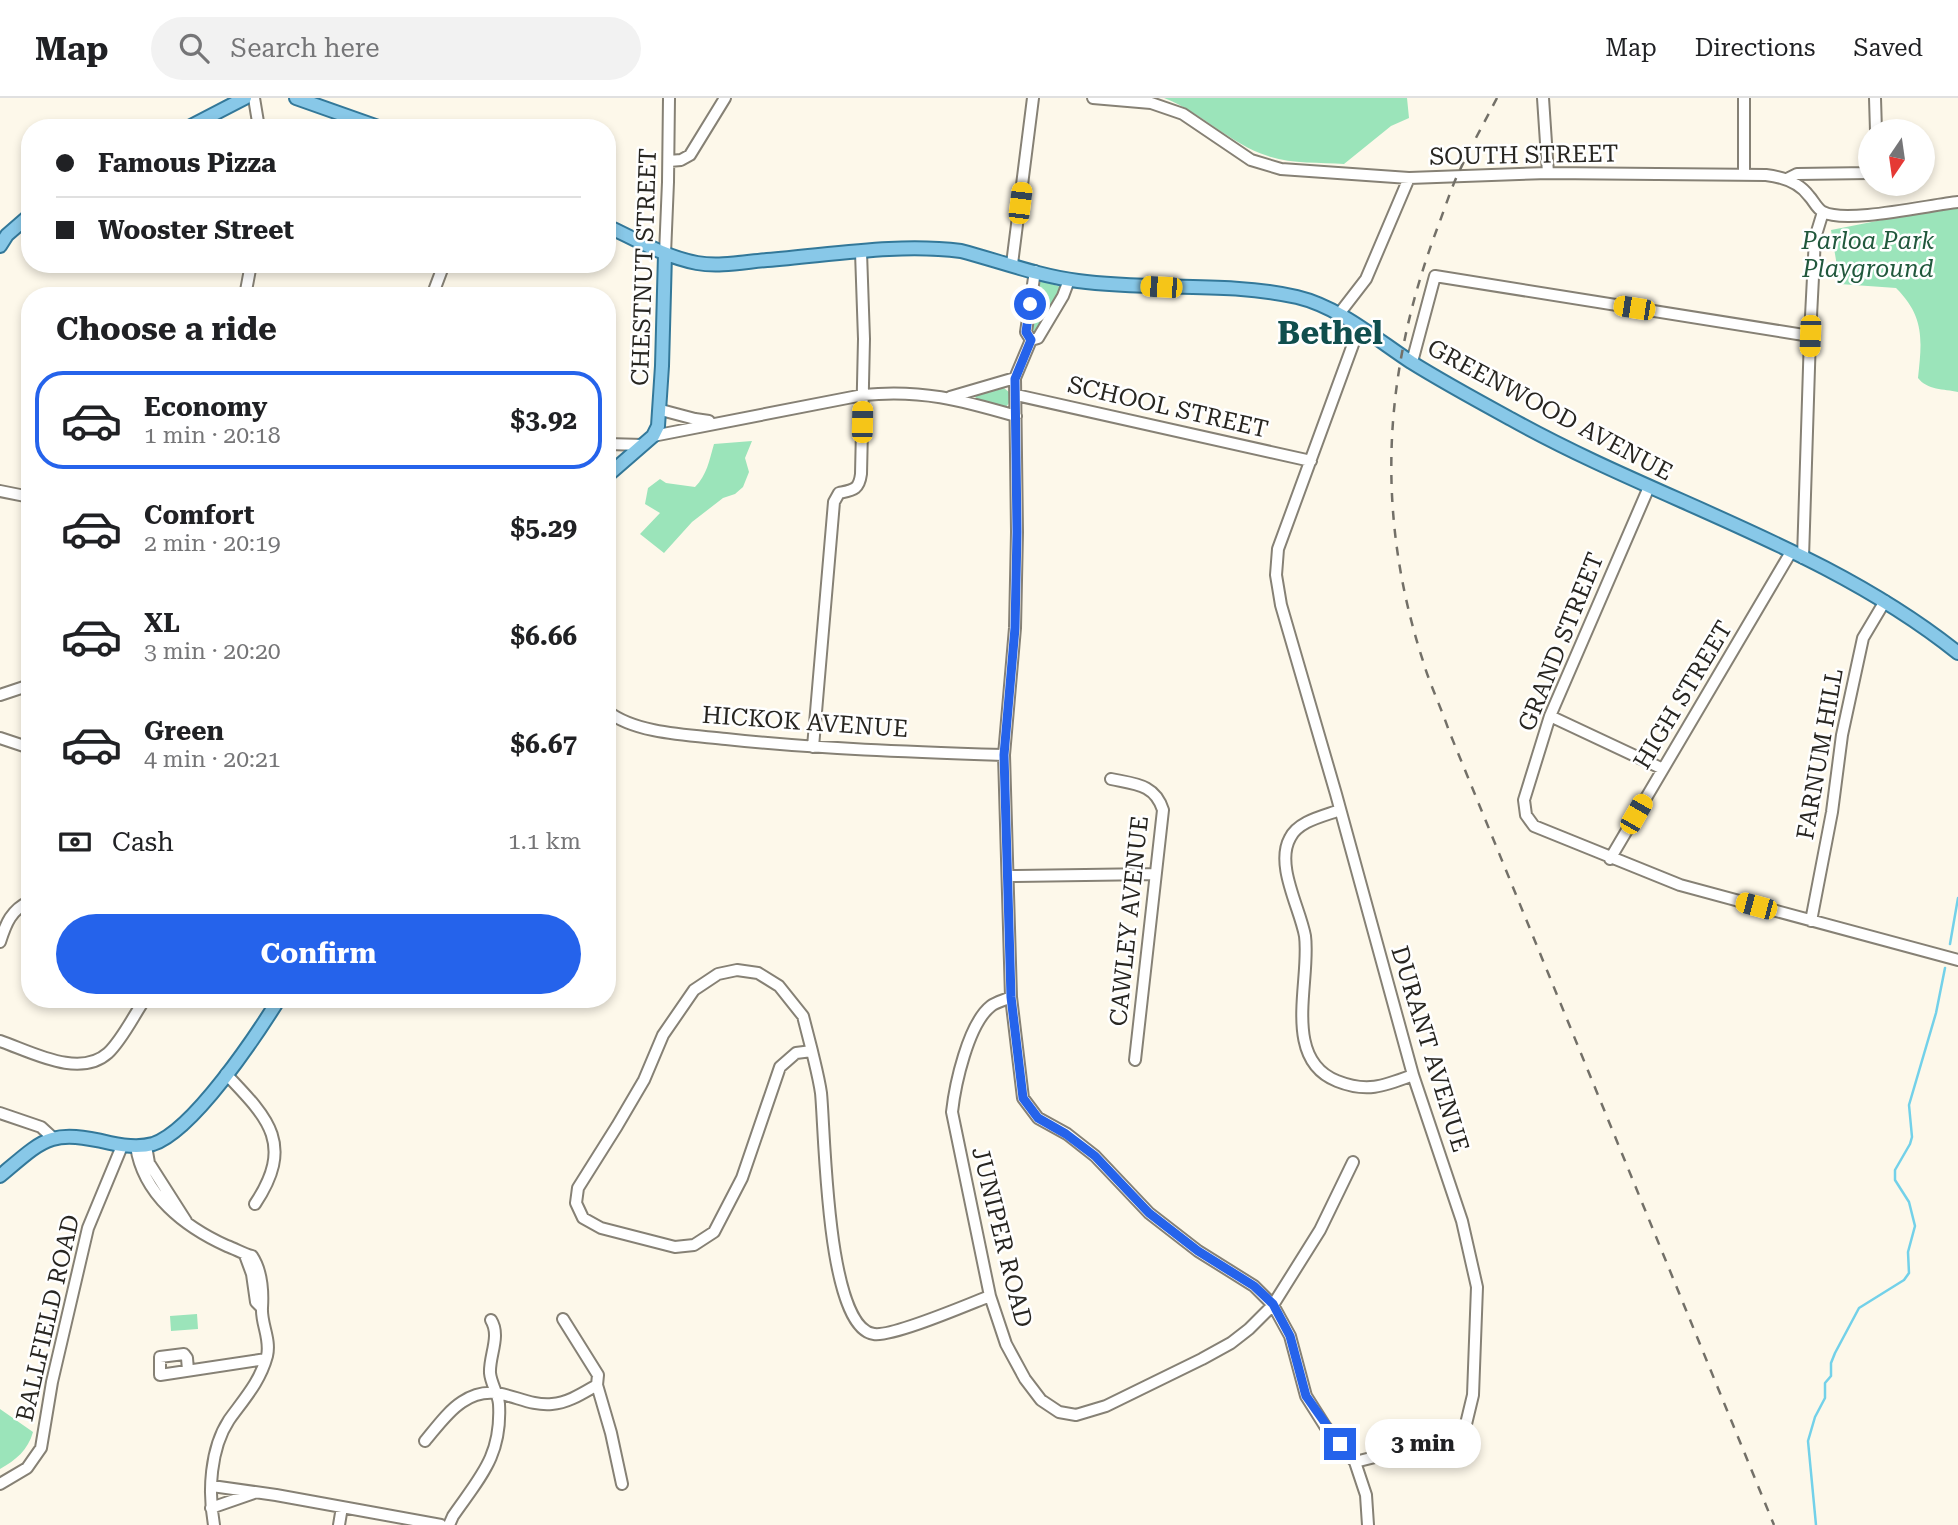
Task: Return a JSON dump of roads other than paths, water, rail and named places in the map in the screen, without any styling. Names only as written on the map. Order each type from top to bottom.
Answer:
[{"type":"main road","points":[[205,119],[246,98]]},
{"type":"main road","points":[[296,98],[356,119]]},
{"type":"main road","points":[[2,238],[21,222]]},
{"type":"main road","name":"GREENWOOD AVENUE","points":[[616,230],[665,254],[699,263],[718,264],[942,248],[1069,280],[1268,293],[1298,298],[1339,314],[1412,362],[1514,421],[1797,555],[1885,601],[1958,653]]},
{"type":"main road","name":"CHESTNUT STREET","points":[[653,436],[661,410],[665,254]]},
{"type":"main road","points":[[616,468],[653,436]]},
{"type":"main road","points":[[0,1176],[37,1145],[53,1138],[76,1135],[122,1146],[141,1146],[157,1142],[192,1115],[226,1074],[273,1008]]},
{"type":"street","points":[[254,98],[258,119]]},
{"type":"street","name":"CHESTNUT STREET","points":[[665,254],[669,98]]},
{"type":"street","points":[[669,161],[681,160],[690,155],[725,98]]},
{"type":"street","points":[[1012,264],[1033,98]]},
{"type":"street","name":"SOUTH STREET","points":[[1093,98],[1151,103],[1183,114],[1251,160],[1282,169],[1409,178],[1548,173],[1766,175],[1787,179],[1797,174],[1858,173]]},
{"type":"street","points":[[1544,98],[1548,173]]},
{"type":"street","points":[[1744,98],[1744,175]]},
{"type":"street","points":[[1875,98],[1876,119]]},
{"type":"street","points":[[1339,314],[1366,279],[1409,178]]},
{"type":"street","points":[[1787,179],[1805,190],[1823,212],[1833,216],[1958,202]]},
{"type":"street","points":[[1797,555],[1815,238],[1823,212]]},
{"type":"street","points":[[813,747],[834,502],[839,493],[852,491],[860,482],[864,339],[861,252]]},
{"type":"street","points":[[1031,340],[1026,332],[1035,271]]},
{"type":"street","points":[[1412,362],[1435,276],[1810,336]]},
{"type":"street","points":[[1031,340],[1038,338],[1063,296],[1069,280]]},
{"type":"street","name":"DURANT AVENUE","points":[[1355,1462],[1431,1443],[1455,1433],[1466,1424],[1474,1395],[1477,1287],[1462,1221],[1413,1075],[1281,605],[1276,575],[1278,549],[1359,328]]},
{"type":"street","points":[[1031,340],[1015,379],[1015,628],[1004,755],[1011,997],[1023,1098],[1038,1118],[1066,1134],[1095,1156],[1149,1213],[1198,1251],[1254,1286],[1273,1304],[1290,1336],[1306,1396],[1325,1426],[1355,1462],[1366,1495],[1368,1525]]},
{"type":"street","points":[[949,397],[1015,379]]},
{"type":"street","points":[[653,436],[863,395],[890,393],[949,397],[1016,416]]},
{"type":"street","name":"SCHOOL STREET","points":[[1016,395],[1311,461]]},
{"type":"street","points":[[661,410],[719,422]]},
{"type":"street","points":[[616,444],[643,445]]},
{"type":"street","name":"GRAND STREET","points":[[1610,859],[1534,826],[1527,815],[1524,800],[1550,716],[1649,487]]},
{"type":"street","points":[[0,491],[21,495]]},
{"type":"street","name":"HIGH STREET","points":[[1610,859],[1797,555]]},
{"type":"street","name":"FARNUM HILL","points":[[1811,921],[1832,812],[1842,735],[1863,638],[1885,601]]},
{"type":"street","points":[[0,695],[21,688]]},
{"type":"street","points":[[1550,716],[1663,769]]},
{"type":"street","name":"HICKOK AVENUE","points":[[616,718],[643,727],[697,736],[813,747],[1004,755]]},
{"type":"street","points":[[0,738],[21,745]]},
{"type":"street","name":"CAWLEY AVENUE","points":[[1111,779],[1152,791],[1159,797],[1163,810],[1135,1060]]},
{"type":"street","points":[[1340,810],[1305,824],[1291,834],[1286,846],[1292,895],[1304,932],[1307,958],[1302,1023],[1304,1045],[1317,1068],[1333,1080],[1356,1087],[1380,1087],[1413,1075]]},
{"type":"street","points":[[1610,859],[1680,885],[1958,960]]},
{"type":"street","points":[[1009,876],[1154,874]]},
{"type":"street","points":[[0,942],[7,921],[12,913],[21,907]]},
{"type":"street","points":[[812,1051],[796,1053],[779,1067],[747,1167],[714,1232],[694,1245],[675,1247],[601,1228],[583,1218],[576,1203],[578,1188],[618,1126],[663,1035],[694,990],[718,974],[737,970],[758,973],[779,986],[803,1016],[812,1051],[821,1090],[828,1192],[838,1276],[860,1326],[873,1335],[891,1333],[990,1296]]},
{"type":"street","name":"JUNIPER ROAD","points":[[1011,997],[990,1006],[974,1030],[954,1088],[952,1112],[990,1296],[1006,1344],[1041,1400],[1059,1412],[1076,1415],[1106,1406],[1231,1343],[1249,1329],[1273,1304],[1320,1230],[1353,1162]]},
{"type":"street","points":[[0,1041],[64,1063],[94,1061],[109,1052],[139,1008]]},
{"type":"street","points":[[226,1074],[260,1111],[276,1144],[267,1186],[256,1204]]},
{"type":"street","points":[[0,1113],[41,1127],[53,1138]]},
{"type":"street","name":"BALLFIELD ROAD","points":[[0,1484],[27,1468],[41,1448],[52,1382],[88,1228],[122,1146]]},
{"type":"street","points":[[141,1146],[140,1166],[173,1214],[200,1233],[244,1255],[252,1256],[256,1262],[264,1300],[262,1308],[268,1341],[266,1359],[258,1380],[222,1432],[214,1462],[211,1508],[214,1525]]},
{"type":"street","points":[[449,1525],[489,1463],[497,1443],[497,1392],[490,1372],[495,1326],[491,1320]]},
{"type":"street","points":[[562,1320],[598,1375],[597,1385],[622,1484]]},
{"type":"street","points":[[188,1370],[266,1359]]},
{"type":"street","points":[[425,1441],[461,1402],[485,1392],[497,1392],[550,1405],[567,1401],[597,1385]]},
{"type":"street","points":[[212,1486],[441,1525]]},
{"type":"street","points":[[211,1508],[257,1492]]},
{"type":"street","points":[[340,1525],[342,1507]]},
{"type":"waterway","points":[[1950,944],[1958,898]]},
{"type":"waterway","points":[[1816,1525],[1808,1441],[1815,1417],[1825,1398],[1825,1383],[1831,1376],[1831,1363],[1859,1308],[1904,1280],[1909,1273],[1908,1252],[1915,1226],[1909,1202],[1895,1180],[1895,1170],[1912,1137],[1909,1105],[1936,1013],[1945,968]]},
{"type":"railway","points":[[1497,98],[1452,187],[1419,283],[1405,336],[1396,390],[1392,444],[1392,497],[1397,551],[1408,606],[1426,670],[1449,731],[1774,1525]]},
{"type":"district","name":"Bethel","points":[[1330,333]]},
{"type":"park label","name":"Parloa Park Playground","points":[[1868,255]]}]
